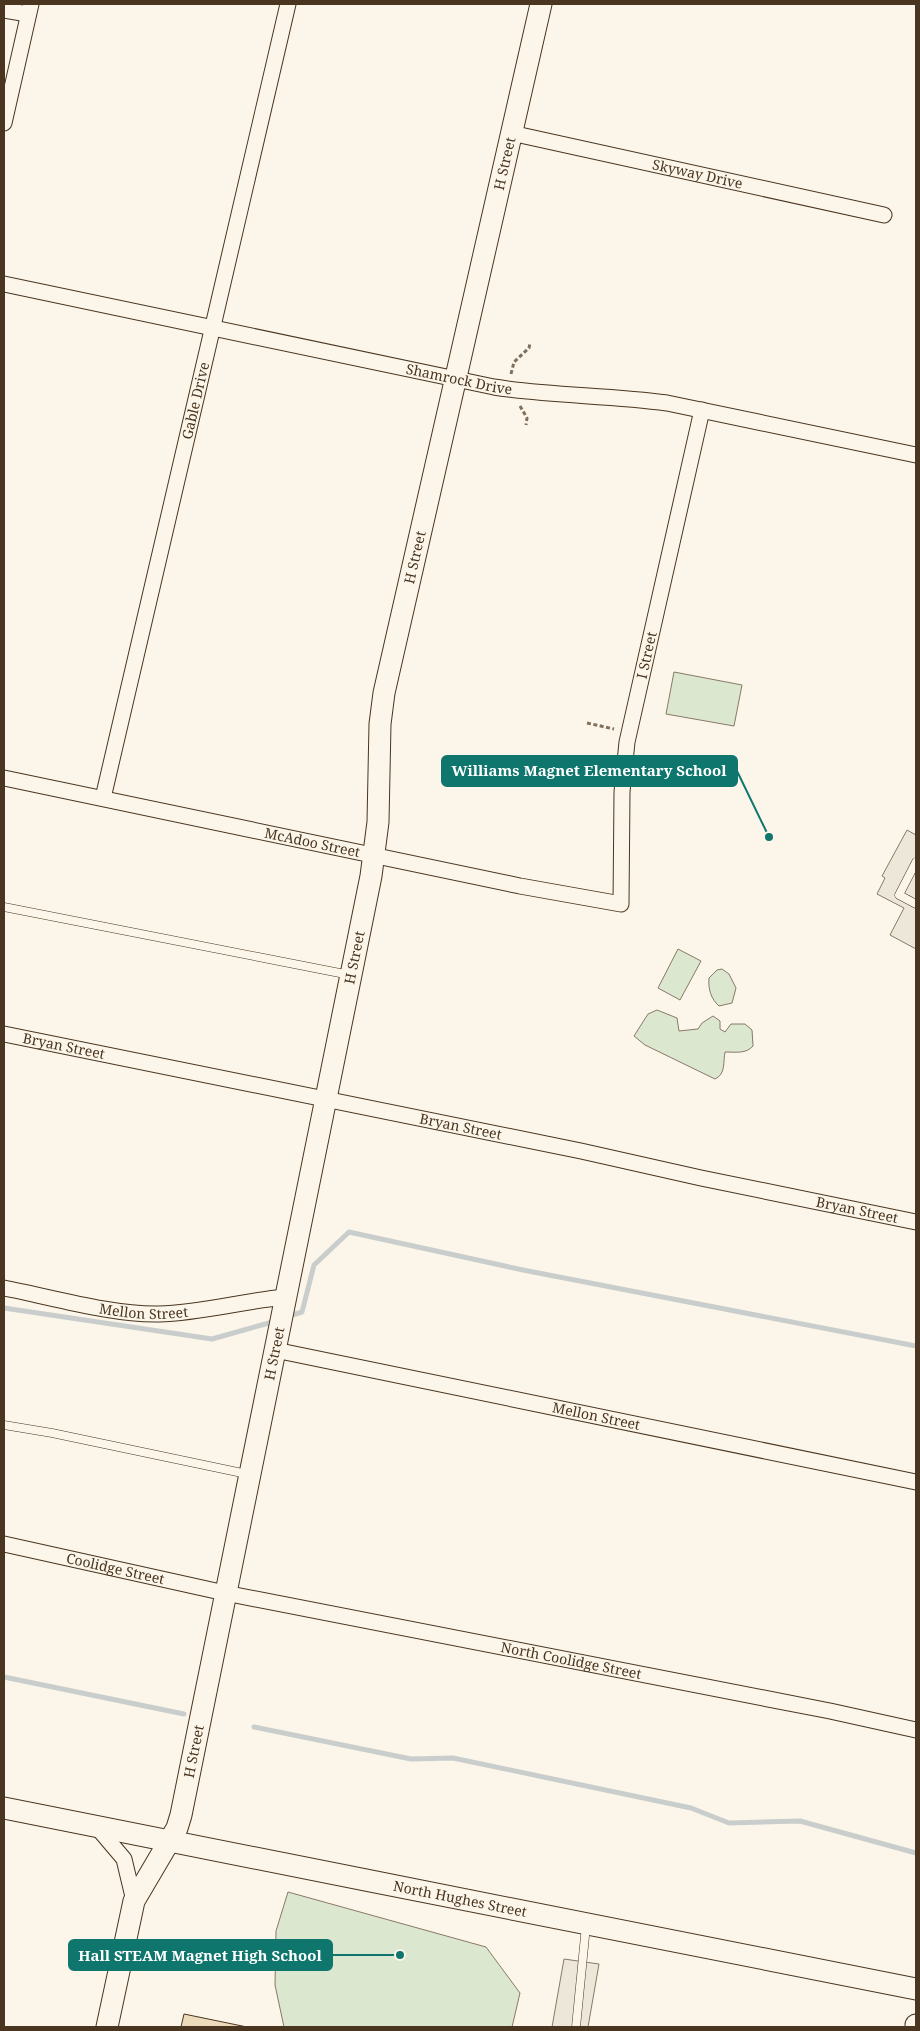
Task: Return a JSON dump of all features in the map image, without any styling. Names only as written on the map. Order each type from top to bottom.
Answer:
[{"type":"street","name":"Gable Drive","points":[[103,798],[288,4]]},
{"type":"street","name":"H Street","points":[[107,2027],[134,1901],[177,1828],[182,1815],[225,1593],[371,876],[378,822],[380,724],[384,693],[541,4]]},
{"type":"street","points":[[4,10],[29,9],[4,124]]},
{"type":"street","name":"Skyway Drive","points":[[511,133],[884,215]]},
{"type":"street","name":"Shamrock Drive","points":[[4,284],[455,379],[515,390],[632,398],[702,410],[916,455]]},
{"type":"street","name":"I Street","points":[[621,904],[622,792],[629,732],[702,410]]},
{"type":"street","name":"McAdoo Street","points":[[4,778],[373,856],[520,886],[621,904]]},
{"type":"street","name":"Bryan Street","points":[[4,1034],[581,1151],[701,1178],[916,1222]]},
{"type":"street","name":"Mellon Street","points":[[4,1288],[144,1314],[180,1312],[254,1300],[284,1303]]},
{"type":"street","name":"Mellon Street","points":[[276,1344],[916,1482]]},
{"type":"street","name":"Coolidge Street","points":[[4,1544],[225,1593]]},
{"type":"street","name":"North Coolidge Street","points":[[225,1593],[763,1698],[916,1730]]},
{"type":"street","name":"North Hughes Street","points":[[4,1808],[916,1989]]},
{"type":"street","name":"H Street","points":[[96,1826],[124,1860],[130,1877],[134,1901]]},
{"type":"lane","points":[[916,862],[899,895],[916,904]]},
{"type":"lane","points":[[4,907],[351,975]]},
{"type":"lane","points":[[4,1426],[52,1433],[249,1474]]},
{"type":"lane","points":[[576,2027],[586,1924]]},
{"type":"path","points":[[526,426],[527,418],[515,390],[514,362],[529,348],[530,343]]},
{"type":"path","points":[[587,723],[629,732]]},
{"type":"green space","points":[[674,672],[742,685],[734,726],[666,714]]},
{"type":"green space","points":[[678,949],[701,961],[680,1000],[658,988]]},
{"type":"green space","points":[[722,969],[729,974],[736,988],[732,1003],[719,1006],[711,994],[709,978],[717,970]]},
{"type":"green space","points":[[657,1010],[677,1018],[679,1031],[698,1029],[702,1023],[713,1016],[720,1021],[720,1029],[725,1032],[731,1024],[745,1024],[752,1030],[753,1046],[744,1051],[725,1052],[721,1074],[715,1079],[645,1045],[634,1036],[648,1014]]},
{"type":"green space","points":[[288,1892],[486,1947],[520,1993],[512,2027],[284,2027],[275,1985],[276,1931]]},
{"type":"shaded area","points":[[907,830],[916,835],[916,949],[890,935],[904,908],[877,894],[885,878],[882,876]]},
{"type":"shaded area","points":[[564,1959],[599,1964],[588,2027],[552,2027]]},
{"type":"building","points":[[184,2014],[247,2027],[181,2027]]},
{"type":"waterway","points":[[289,1316],[302,1312],[314,1265],[349,1232],[523,1270],[916,1346]]},
{"type":"waterway","points":[[4,1308],[212,1339],[276,1321]]},
{"type":"waterway","points":[[4,1677],[184,1714]]},
{"type":"waterway","points":[[254,1727],[411,1759],[453,1758],[691,1808],[729,1823],[800,1821],[916,1853]]},
{"type":"place","name":"Williams Magnet Elementary School","points":[[769,837]]},
{"type":"place","name":"Hall STEAM Magnet High School","points":[[400,1955]]}]
